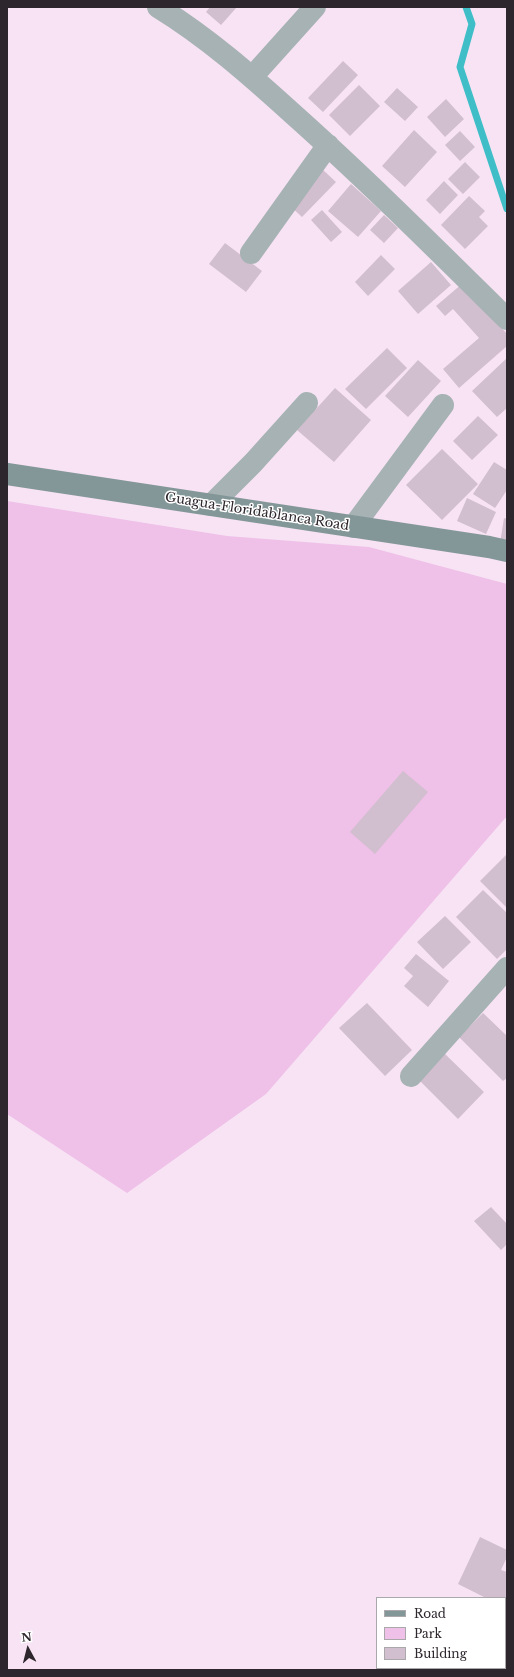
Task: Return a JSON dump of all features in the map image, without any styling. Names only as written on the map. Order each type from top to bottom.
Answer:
[{"type":"main road","name":"Guagua-Floridablanca Road","points":[[7,474],[211,504],[507,551]]},
{"type":"street","points":[[158,7],[187,25],[252,77],[328,145],[507,320]]},
{"type":"street","points":[[252,77],[315,7]]},
{"type":"street","points":[[251,253],[328,145]]},
{"type":"street","points":[[211,504],[253,463],[307,403]]},
{"type":"street","points":[[353,527],[443,405]]},
{"type":"street","points":[[411,1076],[507,968]]},
{"type":"green space","points":[[7,501],[227,536],[369,547],[507,584],[507,816],[266,1094],[127,1193],[7,1114]]},
{"type":"building","points":[[210,7],[237,7],[221,25],[206,12]]},
{"type":"building","points":[[343,61],[358,75],[323,112],[308,98]]},
{"type":"building","points":[[359,85],[380,106],[350,136],[329,115]]},
{"type":"building","points":[[397,88],[418,107],[405,121],[384,102]]},
{"type":"building","points":[[446,99],[464,119],[445,137],[427,117]]},
{"type":"building","points":[[414,130],[437,152],[405,187],[382,166]]},
{"type":"building","points":[[460,131],[475,147],[460,161],[445,145]]},
{"type":"building","points":[[465,162],[480,177],[463,194],[448,179]]},
{"type":"building","points":[[322,169],[336,182],[302,217],[288,204]]},
{"type":"building","points":[[444,181],[458,195],[440,214],[426,200]]},
{"type":"building","points":[[351,184],[381,211],[358,237],[328,211]]},
{"type":"building","points":[[469,196],[485,211],[479,217],[488,226],[465,249],[441,225]]},
{"type":"building","points":[[322,210],[342,232],[331,242],[311,220]]},
{"type":"building","points":[[384,215],[398,228],[384,243],[370,230]]},
{"type":"building","points":[[225,243],[262,271],[246,292],[209,264]]},
{"type":"building","points":[[381,255],[395,269],[368,296],[355,282]]},
{"type":"building","points":[[431,262],[451,285],[418,314],[398,291]]},
{"type":"building","points":[[463,283],[507,334],[507,346],[459,388],[443,369],[479,338],[453,309],[445,316],[436,306]]},
{"type":"building","points":[[387,348],[407,368],[366,409],[345,389]]},
{"type":"building","points":[[507,358],[507,408],[497,417],[472,391]]},
{"type":"building","points":[[418,360],[441,381],[408,417],[385,396]]},
{"type":"building","points":[[335,388],[371,420],[334,462],[297,430]]},
{"type":"building","points":[[478,416],[498,435],[472,460],[453,441]]},
{"type":"building","points":[[442,449],[478,484],[442,520],[406,485]]},
{"type":"building","points":[[494,462],[507,470],[507,490],[495,508],[473,494]]},
{"type":"building","points":[[467,498],[496,512],[486,534],[457,521]]},
{"type":"building","points":[[504,518],[507,519],[507,544],[500,543]]},
{"type":"building","points":[[403,771],[428,792],[375,854],[350,832]]},
{"type":"building","points":[[507,854],[507,908],[480,881]]},
{"type":"building","points":[[483,890],[507,913],[507,949],[497,959],[456,917]]},
{"type":"building","points":[[445,916],[471,942],[443,969],[417,942]]},
{"type":"building","points":[[416,954],[449,981],[428,1007],[404,986],[413,976],[404,968]]},
{"type":"building","points":[[367,1003],[412,1050],[385,1076],[339,1028]]},
{"type":"building","points":[[483,1013],[507,1036],[507,1078],[503,1081],[459,1037]]},
{"type":"building","points":[[443,1052],[484,1092],[458,1119],[417,1078]]},
{"type":"building","points":[[491,1207],[507,1224],[507,1244],[501,1250],[474,1221]]},
{"type":"building","points":[[480,1537],[507,1550],[507,1557],[501,1570],[507,1572],[507,1608],[506,1597],[484,1597],[458,1584]]},
{"type":"waterway","points":[[466,7],[472,24],[460,67],[507,209]]}]
